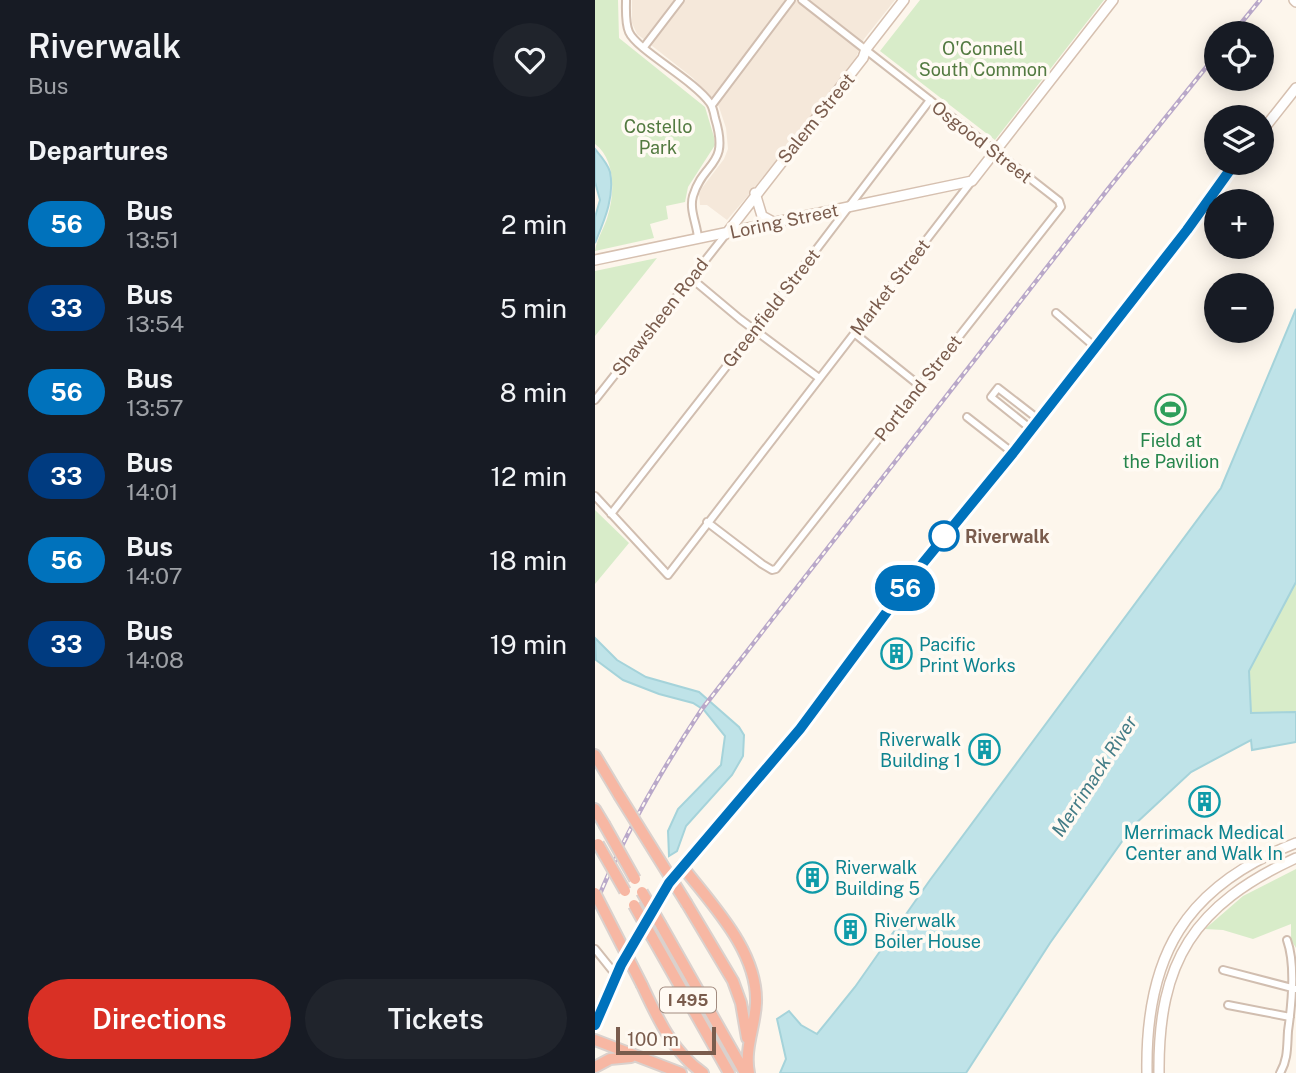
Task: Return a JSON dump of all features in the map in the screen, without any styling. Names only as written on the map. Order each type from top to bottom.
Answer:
[{"type":"highway","points":[[595,755],[733,981],[741,1003],[748,1045]]},
{"type":"highway","name":"I 495","points":[[595,808],[747,1073]]},
{"type":"highway","name":"I 495","points":[[597,841],[727,1069]]},
{"type":"highway","points":[[595,1024],[616,975],[657,902],[682,866],[734,936],[751,970],[757,1000],[748,1045],[747,1073]]},
{"type":"highway","points":[[595,893],[661,1023],[675,1045],[693,1066],[703,1073]]},
{"type":"highway","points":[[595,1040],[681,1073]]},
{"type":"highway","points":[[595,1068],[602,1062],[618,1057],[641,1057]]},
{"type":"main road","name":"Salem Street","points":[[726,234],[755,193],[863,58],[866,50],[904,0]]},
{"type":"main road","name":"Market Street","points":[[972,181],[1113,0]]},
{"type":"main road","points":[[1274,116],[1296,89]]},
{"type":"main road","points":[[682,866],[800,729],[923,563],[1013,453],[1226,175]]},
{"type":"main road","name":"Loring Street","points":[[595,260],[972,181]]},
{"type":"main road","points":[[755,193],[761,216],[775,223]]},
{"type":"main road","points":[[1147,1073],[1147,1028],[1156,979],[1162,961],[1182,924],[1204,898],[1233,875],[1265,856],[1296,843]]},
{"type":"main road","points":[[1159,1073],[1162,1009],[1173,970],[1182,952],[1208,915],[1229,896],[1251,880],[1296,858]]},
{"type":"street","points":[[626,0],[629,32],[687,80],[712,105],[791,0]]},
{"type":"street","points":[[644,47],[680,0]]},
{"type":"street","name":"Osgood Street","points":[[802,0],[1059,201],[1061,207]]},
{"type":"street","name":"Greenfield Street","points":[[611,514],[930,100]]},
{"type":"street","name":"Shawsheen Road","points":[[698,238],[691,207],[694,193],[714,162],[720,146],[712,105]]},
{"type":"street","name":"Market Street","points":[[611,514],[668,575],[972,181]]},
{"type":"street","name":"Portland Street","points":[[707,522],[762,564],[775,570],[1061,207]]},
{"type":"street","name":"Shawsheen Road","points":[[595,400],[726,234]]},
{"type":"street","points":[[691,278],[819,378]]},
{"type":"street","points":[[1056,313],[1095,347]]},
{"type":"street","points":[[854,333],[920,386]]},
{"type":"street","points":[[1031,429],[992,397],[998,388],[1038,419]]},
{"type":"street","points":[[967,417],[1013,453]]},
{"type":"street","points":[[595,496],[611,514]]},
{"type":"street","points":[[1282,1072],[1296,989],[1294,952],[1287,940]]},
{"type":"street","points":[[595,949],[616,975]]},
{"type":"street","points":[[1223,970],[1296,989]]},
{"type":"street","points":[[1227,1005],[1290,1017]]},
{"type":"shaded area","points":[[632,0],[895,0],[864,39],[856,57],[727,220],[707,205],[700,205],[699,194],[728,149],[726,128],[719,107],[693,78],[637,34],[632,23]]},
{"type":"green space","name":"Costello Park","points":[[595,0],[618,0],[619,38],[705,107],[715,145],[688,187],[685,202],[666,206],[668,219],[650,224],[654,238],[595,251],[608,215],[612,176],[602,150],[595,144]]},
{"type":"green space","name":"O'Connell South Common","points":[[920,0],[1104,0],[995,140],[880,51]]},
{"type":"green space","points":[[657,258],[595,336],[595,271]]},
{"type":"green space","points":[[595,510],[629,543],[595,584]]},
{"type":"green space","points":[[1296,582],[1296,712],[1251,714],[1249,671]]},
{"type":"green space","points":[[1296,869],[1296,948],[1291,940],[1291,924],[1253,939],[1223,930],[1205,929],[1243,896]]},
{"type":"water","points":[[595,149],[608,166],[611,191],[608,209],[595,243],[595,217],[600,200],[595,182]]},
{"type":"water","name":"Merrimack River","points":[[1296,309],[1296,582],[1249,671],[1251,713],[1296,712],[1296,742],[1252,750],[1251,740],[1191,772],[1133,826],[1050,943],[966,1073],[780,1073],[786,1059],[777,1019],[789,1011],[801,1025],[817,1034],[855,987],[930,880],[1221,488]]},
{"type":"water","points":[[595,638],[617,660],[646,677],[699,692],[739,727],[744,735],[743,756],[732,775],[686,826],[677,851],[669,856],[668,831],[678,809],[721,765],[725,736],[704,710],[693,703],[623,680],[596,660]]},
{"type":"railway","points":[[1243,21],[1260,0]]},
{"type":"railway","points":[[595,906],[643,805],[702,709],[1204,70]]},
{"type":"bus line","name":"56","points":[[595,1025],[621,965],[669,883],[800,729],[923,563],[1013,453],[1187,230],[1226,175]]},
{"type":"place","name":"Field at the Pavilion","points":[[1171,409]]},
{"type":"place","name":"Riverwalk","points":[[944,536]]},
{"type":"place","name":"Pacific Print Works","points":[[896,654]]},
{"type":"place","name":"Riverwalk Building 1","points":[[984,749]]},
{"type":"place","name":"Merrimack Medical Center and Walk In","points":[[1204,802]]},
{"type":"place","name":"Riverwalk Building 5","points":[[812,877]]},
{"type":"place","name":"Riverwalk Boiler House","points":[[851,930]]}]
